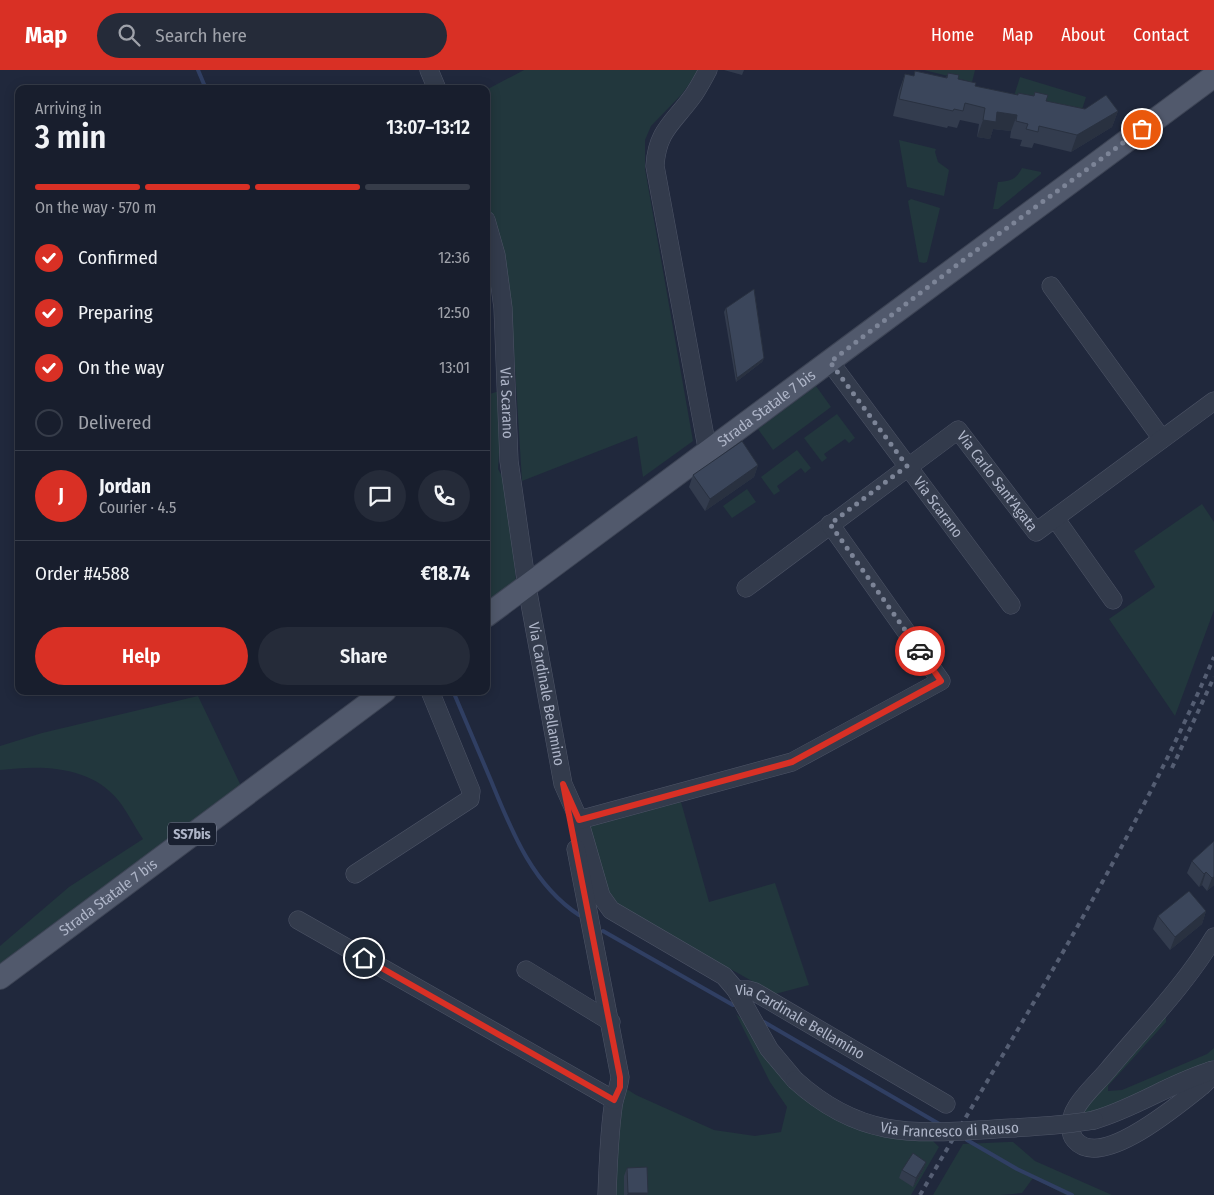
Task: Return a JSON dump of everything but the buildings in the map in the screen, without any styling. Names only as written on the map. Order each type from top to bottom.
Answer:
[{"type":"main road","name":"Strada Statale 7 bis","points":[[490,613],[830,362],[970,255],[1214,76]]},
{"type":"main road","name":"Strada Statale 7 bis","points":[[0,978],[380,695]]},
{"type":"street","points":[[429,70],[435,85]]},
{"type":"street","points":[[708,70],[693,96],[663,131],[656,148],[654,166],[708,453]]},
{"type":"street","name":"Via Scarano","points":[[490,234],[496,255],[502,308],[509,461],[527,587]]},
{"type":"street","points":[[1051,286],[1162,439]]},
{"type":"street","name":"Via Scarano","points":[[830,362],[1011,605]]},
{"type":"street","name":"Via Carlo Sant'Agata","points":[[746,588],[907,466],[958,430],[1036,532],[1214,401]]},
{"type":"street","name":"Via Carlo Sant'Agata","points":[[1055,518],[1112,600]]},
{"type":"street","points":[[579,820],[792,762],[941,681],[830,524]]},
{"type":"street","name":"Via Cardinale Bellamino","points":[[527,587],[563,784],[579,820],[604,903],[611,910],[714,969],[724,976],[736,990],[755,992],[946,1104]]},
{"type":"street","points":[[355,874],[470,799],[471,791],[432,695]]},
{"type":"street","points":[[563,784],[611,1022],[620,1077],[620,1087],[614,1100],[607,1195]]},
{"type":"street","points":[[298,920],[614,1100]]},
{"type":"street","points":[[1212,1070],[1207,1081],[1202,1086],[1155,1122],[1138,1132],[1100,1149],[1090,1149],[1074,1139],[1071,1132],[1076,1106],[1159,1009],[1214,937]]},
{"type":"street","points":[[526,970],[611,1022]]},
{"type":"street","name":"Via Francesco di Rauso","points":[[736,990],[769,1049],[795,1080],[810,1094],[841,1113],[868,1125],[901,1132],[929,1133],[1065,1124],[1094,1120],[1119,1112],[1180,1081],[1212,1070]]},
{"type":"green space","points":[[524,70],[699,70],[682,94],[651,126],[645,140],[645,169],[693,441],[643,477],[637,436],[522,481],[514,351],[509,307],[498,240],[490,212],[490,88]]},
{"type":"green space","points":[[924,70],[975,70],[972,82]]},
{"type":"green space","points":[[1020,77],[1086,97],[1080,116],[1014,96]]},
{"type":"green space","points":[[899,140],[936,149],[938,162],[949,170],[944,196],[907,187]]},
{"type":"green space","points":[[1022,168],[1041,172],[1041,174],[998,209],[993,209],[998,182],[1013,179]]},
{"type":"green space","points":[[911,199],[940,208],[927,262],[924,263],[919,262],[908,201]]},
{"type":"green space","points":[[816,386],[831,407],[773,450],[758,429]]},
{"type":"green space","points":[[503,390],[498,469],[506,483],[516,580],[490,601],[490,394]]},
{"type":"green space","points":[[837,414],[855,438],[849,443],[845,439],[824,454],[827,458],[822,462],[804,438]]},
{"type":"green space","points":[[797,450],[811,468],[805,473],[801,468],[777,486],[780,491],[774,495],[761,477]]},
{"type":"green space","points":[[747,489],[756,502],[732,518],[723,506]]},
{"type":"green space","points":[[1202,504],[1214,522],[1214,610],[1175,716],[1109,619],[1155,587],[1134,551]]},
{"type":"green space","points":[[198,696],[241,786],[0,967],[0,946],[69,887],[143,839],[118,800],[107,788],[79,774],[64,770],[15,768],[0,770],[0,746],[42,733]]},
{"type":"green space","points":[[681,802],[709,902],[775,883],[809,985],[775,994],[614,904],[609,894],[589,827]]},
{"type":"green space","points":[[1161,1011],[1166,1018],[1166,1022],[1108,1086],[1108,1091],[1122,1090],[1207,1054],[1214,1048],[1214,1060],[1184,1072],[1121,1104],[1080,1115]]},
{"type":"green space","points":[[736,1014],[745,1022],[784,1077],[912,1140],[933,1141],[939,1147],[911,1195],[614,1195],[613,1131],[625,1088],[636,1095],[714,1130],[755,1136],[781,1132],[787,1107],[770,1082]]},
{"type":"green space","points":[[1013,1142],[1035,1161],[1112,1195],[1066,1195],[1033,1178],[1022,1193],[1001,1195],[933,1195],[963,1144]]},
{"type":"waterway","points":[[198,70],[204,85]]},
{"type":"waterway","points":[[455,695],[508,820],[526,856],[549,889],[579,915]]},
{"type":"waterway","points":[[603,931],[733,1005]]},
{"type":"waterway","points":[[764,1022],[941,1125]]},
{"type":"waterway","points":[[967,1140],[1017,1169],[1072,1195]]},
{"type":"railway","points":[[920,1195],[1037,997],[1113,863],[1182,727],[1214,657]]},
{"type":"railway","points":[[1172,768],[1214,677]]},
{"type":"way so far","points":[[920,651],[830,524],[907,466],[830,362],[970,255],[1142,129]]},
{"type":"route","points":[[364,958],[614,1100],[620,1087],[620,1077],[611,1022],[563,784],[579,820],[792,762],[941,681],[920,651]]}]
